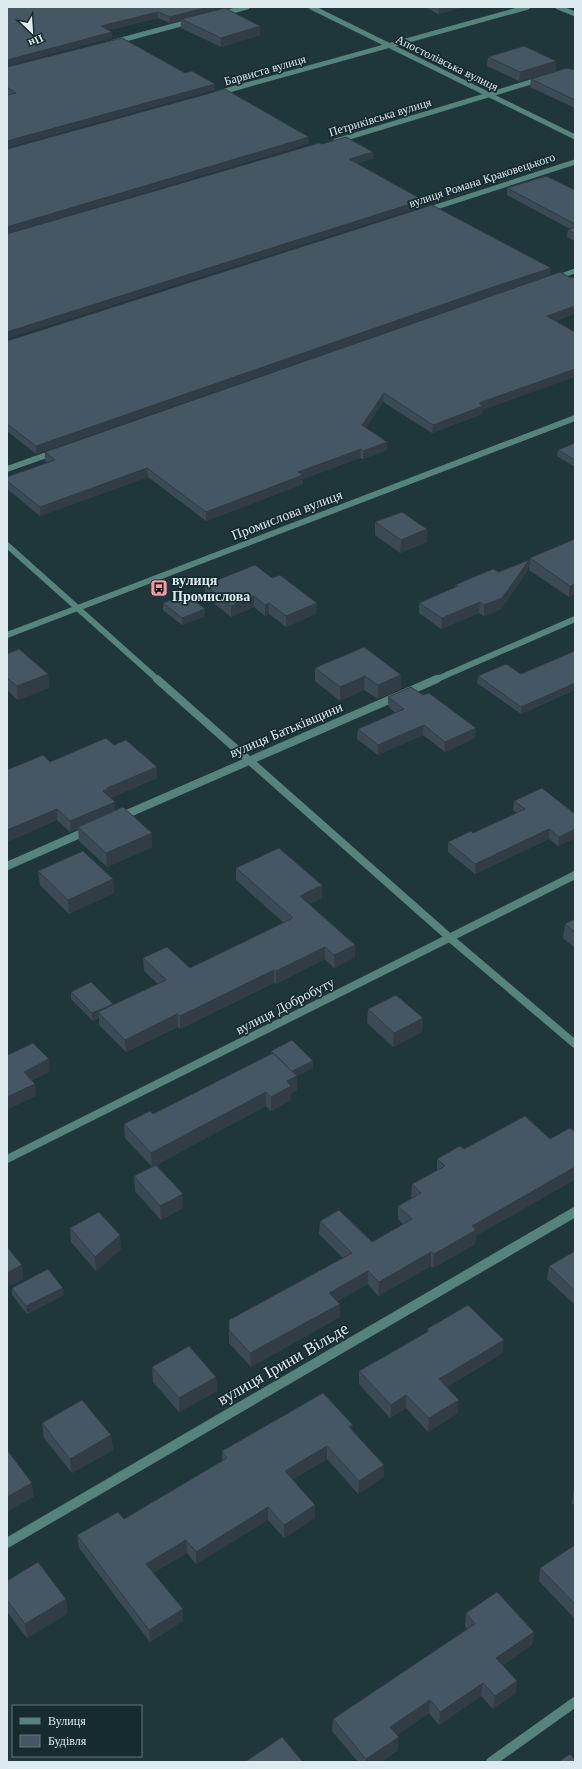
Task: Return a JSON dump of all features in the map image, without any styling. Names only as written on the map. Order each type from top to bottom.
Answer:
[{"type":"street","points":[[217,15],[247,7]]},
{"type":"street","name":"Апостолівська вулиця","points":[[311,7],[575,137]]},
{"type":"street","name":"Барвиста вулиця","points":[[213,95],[528,7]]},
{"type":"street","points":[[558,7],[575,14]]},
{"type":"street","points":[[104,44],[194,21]]},
{"type":"street","name":"Петриківська вулиця","points":[[328,143],[546,78]]},
{"type":"street","name":"вулиця Романа Краковецького","points":[[424,211],[575,162]]},
{"type":"street","points":[[545,281],[575,271]]},
{"type":"street","name":"Промислова вулиця","points":[[7,635],[575,418]]},
{"type":"street","points":[[7,469],[59,451]]},
{"type":"street","points":[[7,545],[248,761],[450,938],[575,1044]]},
{"type":"street","name":"вулиця Батьківщини","points":[[109,821],[575,619]]},
{"type":"street","points":[[7,866],[95,827]]},
{"type":"street","name":"вулиця Добробуту","points":[[7,1159],[575,875]]},
{"type":"street","name":"вулиця Ірини Вільде","points":[[7,1543],[575,1212]]},
{"type":"street","points":[[491,1762],[575,1702]]},
{"type":"building","points":[[7,7],[208,7],[170,17],[158,12],[101,26],[112,32],[7,60]]},
{"type":"building","points":[[225,8],[260,26],[221,38],[181,19]]},
{"type":"building","points":[[122,38],[185,73],[192,71],[215,84],[7,141],[7,95],[16,93],[7,87],[7,67]]},
{"type":"building","points":[[524,46],[556,61],[520,72],[488,57]]},
{"type":"building","points":[[567,68],[575,70],[575,100],[531,79]]},
{"type":"building","points":[[225,89],[309,137],[7,227],[7,149]]},
{"type":"building","points":[[346,137],[373,152],[349,159],[423,200],[7,332],[7,234],[319,143],[322,144]]},
{"type":"building","points":[[546,176],[575,190],[575,224],[507,188]]},
{"type":"building","points":[[432,205],[551,268],[36,446],[7,424],[7,341]]},
{"type":"building","points":[[575,227],[575,234],[568,230]]},
{"type":"building","points":[[560,272],[571,278],[575,277],[575,306],[547,316],[575,332],[575,369],[479,403],[483,406],[433,425],[384,393],[362,425],[387,442],[363,451],[361,449],[298,472],[303,475],[206,512],[147,468],[40,507],[7,481],[7,477],[55,460],[45,452]]},
{"type":"building","points":[[575,443],[575,460],[558,450]]},
{"type":"building","points":[[402,512],[427,529],[401,540],[375,522]]},
{"type":"building","points":[[575,539],[575,584],[570,586],[530,558]]},
{"type":"building","points":[[529,560],[502,598],[484,605],[480,602],[442,618],[419,603],[458,586],[455,585],[493,569],[499,572]]},
{"type":"building","points":[[255,565],[272,578],[280,575],[317,603],[286,616],[269,603],[265,605],[254,596],[231,606],[205,585]]},
{"type":"building","points":[[186,594],[205,609],[182,618],[163,603]]},
{"type":"building","points":[[364,647],[401,675],[378,685],[365,676],[340,687],[315,668]]},
{"type":"building","points":[[19,649],[48,674],[17,686],[7,678],[7,654]]},
{"type":"building","points":[[575,651],[575,683],[521,707],[478,676],[506,664],[521,674]]},
{"type":"building","points":[[411,687],[423,695],[429,693],[476,728],[445,742],[424,725],[378,745],[358,729],[404,709],[388,697]]},
{"type":"building","points":[[106,738],[114,745],[126,740],[157,767],[107,788],[108,789],[103,791],[115,802],[70,821],[57,809],[7,830],[7,770],[43,755],[50,762]]},
{"type":"building","points":[[542,788],[575,814],[575,829],[559,837],[549,829],[475,864],[448,842],[471,831],[473,833],[525,809],[514,801]]},
{"type":"building","points":[[123,807],[152,833],[106,853],[78,827]]},
{"type":"building","points":[[279,848],[322,885],[300,896],[355,945],[334,955],[325,947],[180,1016],[177,1014],[125,1040],[98,1012],[166,980],[143,958],[167,947],[190,968],[293,918],[236,868]]},
{"type":"building","points":[[83,851],[113,879],[68,900],[38,871]]},
{"type":"building","points":[[575,919],[575,932],[565,924]]},
{"type":"building","points":[[91,982],[113,1004],[92,1013],[71,992]]},
{"type":"building","points":[[396,995],[423,1018],[394,1033],[368,1009]]},
{"type":"building","points":[[292,1040],[313,1061],[292,1071],[271,1051]]},
{"type":"building","points":[[33,1043],[49,1059],[24,1072],[35,1084],[7,1097],[7,1054],[8,1055]]},
{"type":"building","points":[[273,1053],[297,1076],[287,1081],[291,1086],[271,1097],[266,1092],[151,1153],[124,1124],[150,1111],[153,1114]]},
{"type":"building","points":[[525,1116],[550,1139],[570,1128],[575,1132],[575,1167],[472,1226],[476,1230],[434,1254],[431,1252],[379,1282],[368,1271],[329,1293],[340,1304],[250,1353],[229,1330],[229,1320],[352,1253],[320,1221],[339,1210],[372,1242],[412,1219],[398,1206],[421,1193],[412,1184],[445,1166],[437,1159],[460,1146],[464,1149]]},
{"type":"building","points":[[156,1165],[183,1194],[160,1206],[134,1176]]},
{"type":"building","points":[[99,1212],[120,1235],[95,1257],[70,1228]]},
{"type":"building","points":[[7,1247],[22,1265],[7,1273]]},
{"type":"building","points":[[575,1251],[575,1291],[549,1266]]},
{"type":"building","points":[[48,1269],[63,1288],[26,1306],[12,1288]]},
{"type":"building","points":[[468,1305],[504,1340],[439,1379],[459,1400],[429,1418],[406,1395],[391,1405],[359,1371],[429,1331],[427,1329]]},
{"type":"building","points":[[189,1346],[216,1377],[179,1398],[152,1367]]},
{"type":"building","points":[[323,1393],[353,1425],[349,1427],[384,1465],[359,1481],[327,1446],[285,1471],[315,1505],[284,1525],[268,1507],[196,1552],[186,1540],[146,1564],[183,1609],[149,1630],[77,1535],[118,1512],[124,1519],[227,1458],[222,1451]]},
{"type":"building","points":[[82,1400],[111,1435],[70,1459],[42,1423]]},
{"type":"building","points":[[7,1450],[32,1483],[7,1497]]},
{"type":"building","points":[[575,1545],[575,1604],[540,1568]]},
{"type":"building","points":[[38,1562],[66,1599],[25,1624],[7,1600],[7,1581]]},
{"type":"building","points":[[497,1592],[534,1632],[496,1658],[517,1681],[495,1696],[483,1683],[440,1712],[430,1700],[390,1727],[399,1737],[366,1759],[333,1719],[475,1624],[466,1613]]},
{"type":"building","points":[[282,1737],[303,1762],[245,1762]]},
{"type":"building","points":[[570,1754],[575,1762],[558,1762]]},
{"type":"place","name":"вулиця Промислова","points":[[159,588]]}]
